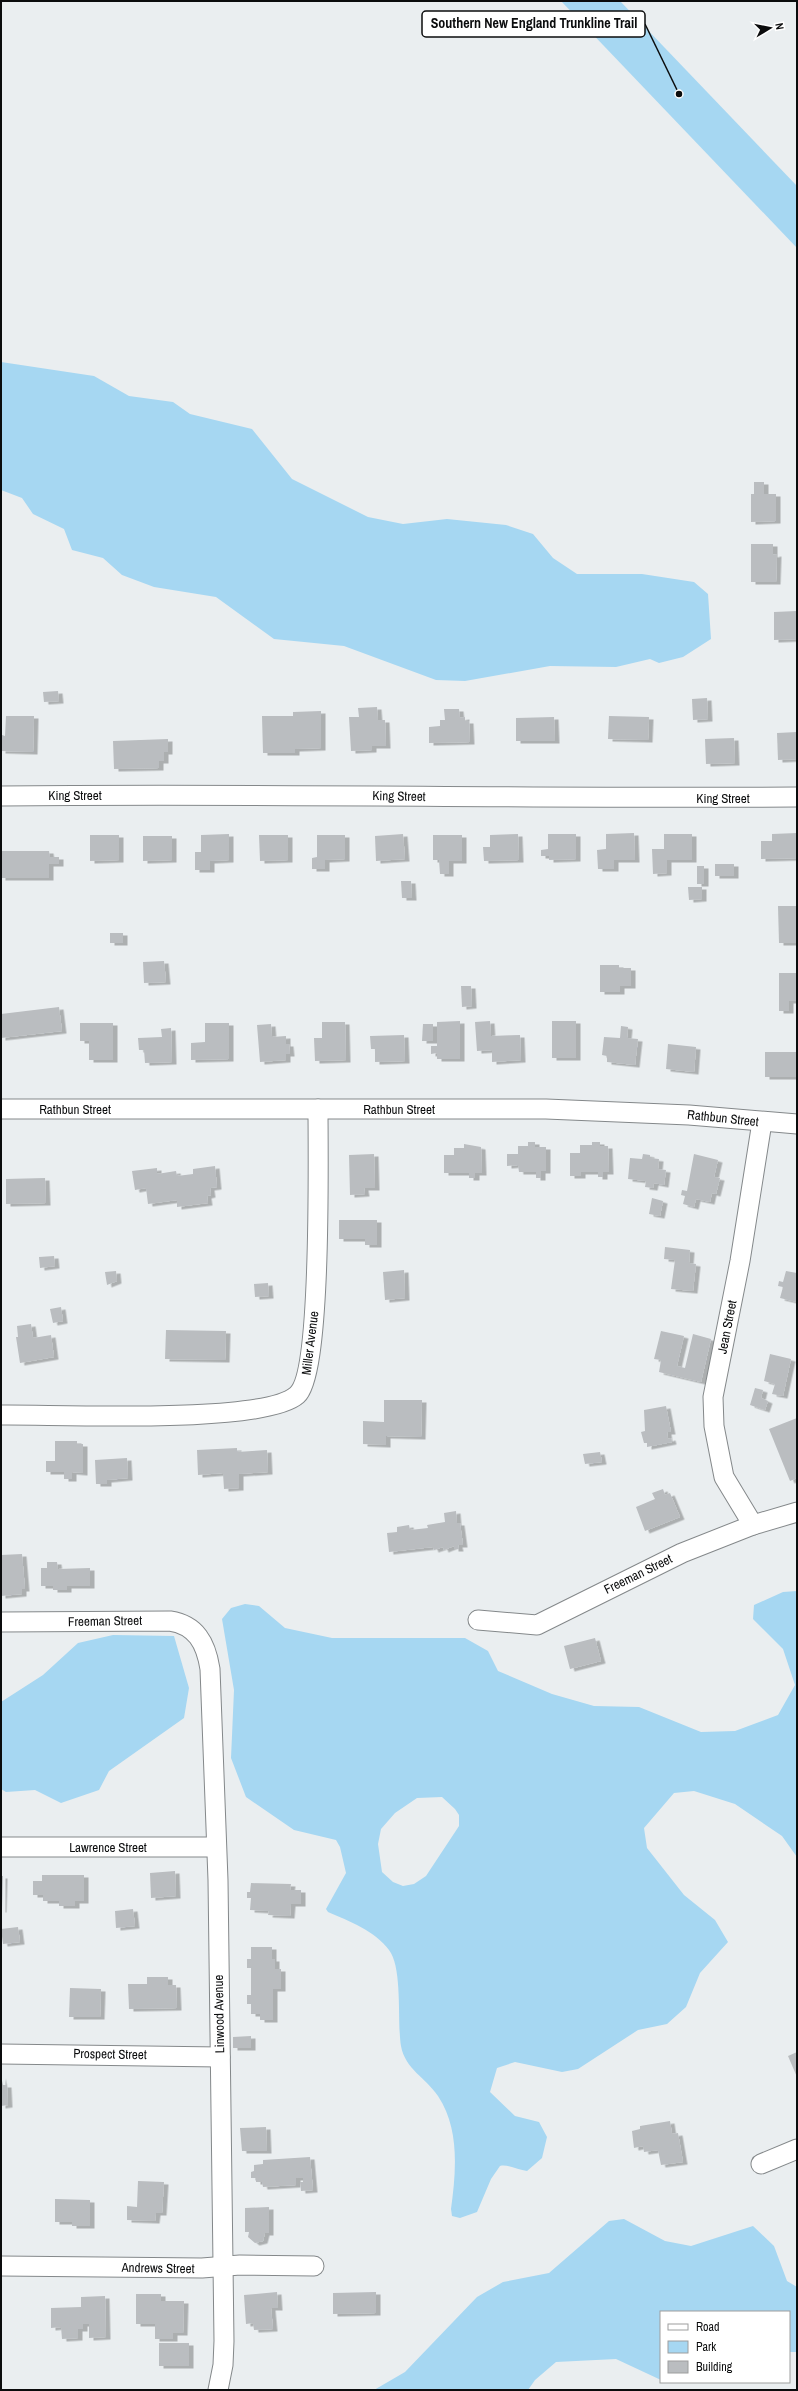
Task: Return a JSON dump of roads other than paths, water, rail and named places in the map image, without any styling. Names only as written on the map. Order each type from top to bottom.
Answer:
[{"type":"street","name":"King Street","points":[[1,796],[313,795],[605,799],[797,797]]},
{"type":"street","name":"Rathbun Street","points":[[1,1109],[546,1109],[689,1114],[762,1122],[797,1124]]},
{"type":"street","name":"Miller Avenue","points":[[1,1415],[101,1416],[241,1412],[282,1403],[297,1395],[305,1384],[308,1365],[317,1267],[318,1109]]},
{"type":"street","name":"Jean Street","points":[[753,1525],[724,1477],[714,1426],[713,1397],[740,1261],[762,1122]]},
{"type":"street","name":"Freeman Street","points":[[478,1620],[537,1624],[682,1553],[753,1525],[797,1512]]},
{"type":"street","name":"Freeman Street","points":[[1,1622],[170,1620],[188,1627],[202,1640]]},
{"type":"street","name":"Linwood Avenue","points":[[202,1640],[210,1669],[215,1846],[218,1880],[224,2341],[223,2365],[218,2390]]},
{"type":"street","name":"Lawrence Street","points":[[1,1847],[215,1846]]},
{"type":"street","name":"Prospect Street","points":[[1,2054],[220,2057]]},
{"type":"street","points":[[761,2164],[797,2149]]},
{"type":"street","name":"Andrews Street","points":[[1,2266],[202,2268],[222,2266],[314,2266]]},
{"type":"place","name":"Southern New England Trunkline Trail","points":[[679,94]]}]
